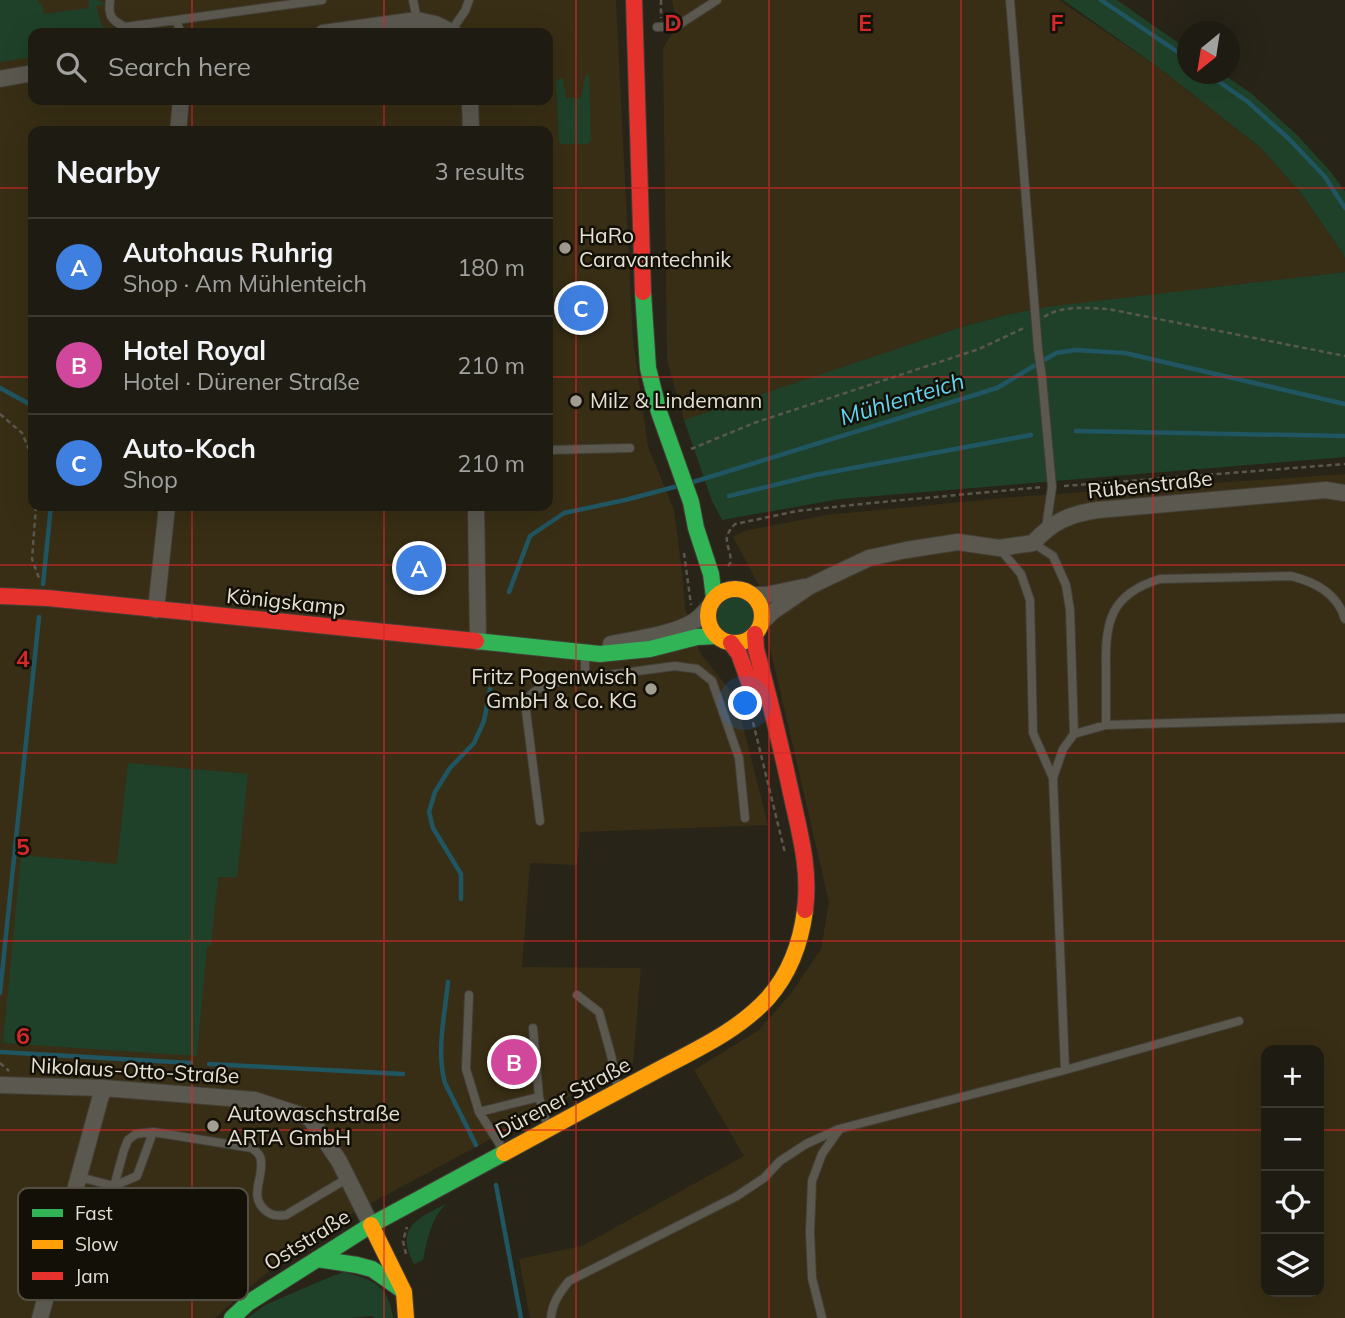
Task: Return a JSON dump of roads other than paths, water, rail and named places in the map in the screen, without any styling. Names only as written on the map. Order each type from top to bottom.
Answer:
[{"type":"main road","points":[[634,0],[643,311],[648,368],[659,412],[690,498],[736,582],[761,607],[758,628],[748,640],[740,643],[723,639],[710,628],[707,618],[711,603],[712,574],[696,528],[690,498]]},
{"type":"main road","points":[[711,603],[736,582]]},
{"type":"main road","name":"Königskamp","points":[[0,596],[47,598],[600,654],[666,646],[704,635],[723,639]]},
{"type":"main road","name":"Dürener Straße","points":[[371,1225],[713,1040],[750,1016],[781,982],[792,963],[799,941],[807,877],[780,740],[756,649],[758,628]]},
{"type":"main road","name":"Dürener Straße","points":[[723,639],[739,654],[751,684],[805,906]]},
{"type":"main road","points":[[371,1225],[404,1292],[406,1318]]},
{"type":"main road","name":"Oststraße","points":[[232,1318],[248,1303],[371,1225]]},
{"type":"main road","points":[[317,1259],[369,1268],[404,1292]]},
{"type":"street","points":[[359,28],[417,20],[445,28]]},
{"type":"street","points":[[0,79],[28,74]]},
{"type":"street","points":[[178,126],[181,105]]},
{"type":"street","points":[[470,105],[471,126]]},
{"type":"street","name":"Rübenstraße","points":[[1032,543],[1046,528],[1080,513],[1098,510],[1326,490],[1345,493]]},
{"type":"street","points":[[156,610],[166,511]]},
{"type":"street","points":[[476,511],[478,642]]},
{"type":"street","points":[[758,628],[772,612],[810,586],[869,558],[958,541],[999,548],[1032,543]]},
{"type":"street","points":[[736,582],[766,594],[810,586]]},
{"type":"street","name":"Königskamp","points":[[567,652],[665,632],[697,619],[711,603]]},
{"type":"street","name":"Nikolaus-Otto-Straße","points":[[0,1085],[103,1088],[255,1100],[310,1118],[339,1161],[371,1225]]},
{"type":"street","points":[[76,1188],[103,1088]]},
{"type":"street","points":[[40,1318],[45,1300]]},
{"type":"lane","points":[[110,0],[109,11],[114,22],[125,27],[322,0]]},
{"type":"lane","points":[[413,0],[417,20]]},
{"type":"lane","points":[[455,28],[469,0]]},
{"type":"lane","points":[[657,27],[677,26],[717,0]]},
{"type":"lane","points":[[1010,0],[1038,349],[1052,486],[1046,528]]},
{"type":"lane","points":[[177,20],[179,28]]},
{"type":"lane","points":[[553,450],[630,448]]},
{"type":"lane","points":[[1032,543],[1053,556],[1066,585],[1070,610],[1074,734]]},
{"type":"lane","points":[[999,548],[1021,574],[1030,600],[1033,733],[1053,778]]},
{"type":"lane","points":[[1106,725],[1105,647],[1110,619],[1118,604],[1143,584],[1160,579],[1291,576],[1323,588],[1343,611],[1345,619]]},
{"type":"lane","points":[[585,653],[585,678]]},
{"type":"lane","points":[[540,821],[525,703],[529,694],[541,686],[675,666],[696,669],[712,681],[739,758],[745,818]]},
{"type":"lane","points":[[1065,1070],[1053,778],[1063,749],[1074,734],[1106,725],[1345,718]]},
{"type":"lane","points":[[469,995],[466,1069],[479,1112],[504,1154]]},
{"type":"lane","points":[[577,995],[599,1013],[619,1092]]},
{"type":"lane","points":[[551,1318],[558,1294],[569,1281],[737,1196],[764,1178],[780,1161],[839,1129],[1239,1021]]},
{"type":"lane","points":[[533,1028],[539,1097],[551,1128]]},
{"type":"lane","points":[[479,1112],[539,1097]]},
{"type":"lane","points":[[822,1318],[812,1278],[812,1181],[822,1154],[839,1129]]},
{"type":"lane","points":[[114,1186],[128,1140],[136,1134],[153,1132],[252,1149],[259,1154],[261,1162],[256,1194],[258,1202],[263,1209],[277,1216],[286,1215],[348,1178]]},
{"type":"lane","points":[[79,1177],[114,1186],[137,1177],[153,1132]]},
{"type":"waterway","points":[[1101,0],[1177,52]]},
{"type":"waterway","points":[[1222,84],[1248,102],[1289,139],[1325,177],[1345,208]]},
{"type":"waterway","name":"Mühlenteich","points":[[690,483],[997,388],[1056,353],[1075,350],[1125,353],[1345,404]]},
{"type":"waterway","points":[[0,388],[28,403]]},
{"type":"waterway","points":[[1076,431],[1345,436]]},
{"type":"waterway","points":[[729,496],[815,475],[1031,435]]},
{"type":"waterway","name":"Mühlenteich","points":[[509,592],[530,536],[564,513],[678,486]]},
{"type":"waterway","points":[[43,584],[50,511]]},
{"type":"waterway","points":[[0,993],[39,617]]},
{"type":"waterway","name":"Mühlenteich","points":[[461,899],[461,874],[433,828],[429,812],[435,792],[450,768],[474,743],[484,721],[490,689]]},
{"type":"waterway","name":"Mühlenteich","points":[[448,982],[442,1032],[442,1071],[445,1083],[476,1145]]},
{"type":"waterway","points":[[0,1052],[191,1063]]},
{"type":"waterway","points":[[209,1064],[403,1074]]},
{"type":"waterway","name":"Mühlenteich","points":[[496,1185],[521,1318]]},
{"type":"place","name":"HaRo Caravantechnik","points":[[565,248]]},
{"type":"place","name":"Auto-Koch","points":[[581,308]]},
{"type":"place","name":"Milz & Lindemann","points":[[576,401]]},
{"type":"place","name":"Autohaus Ruhrig","points":[[419,568]]},
{"type":"place","name":"Fritz Pogenwisch GmbH & Co. KG","points":[[651,689]]},
{"type":"place","name":"Hotel Royal","points":[[514,1062]]},
{"type":"place","name":"Autowaschstraße ARTA GmbH","points":[[213,1126]]}]
